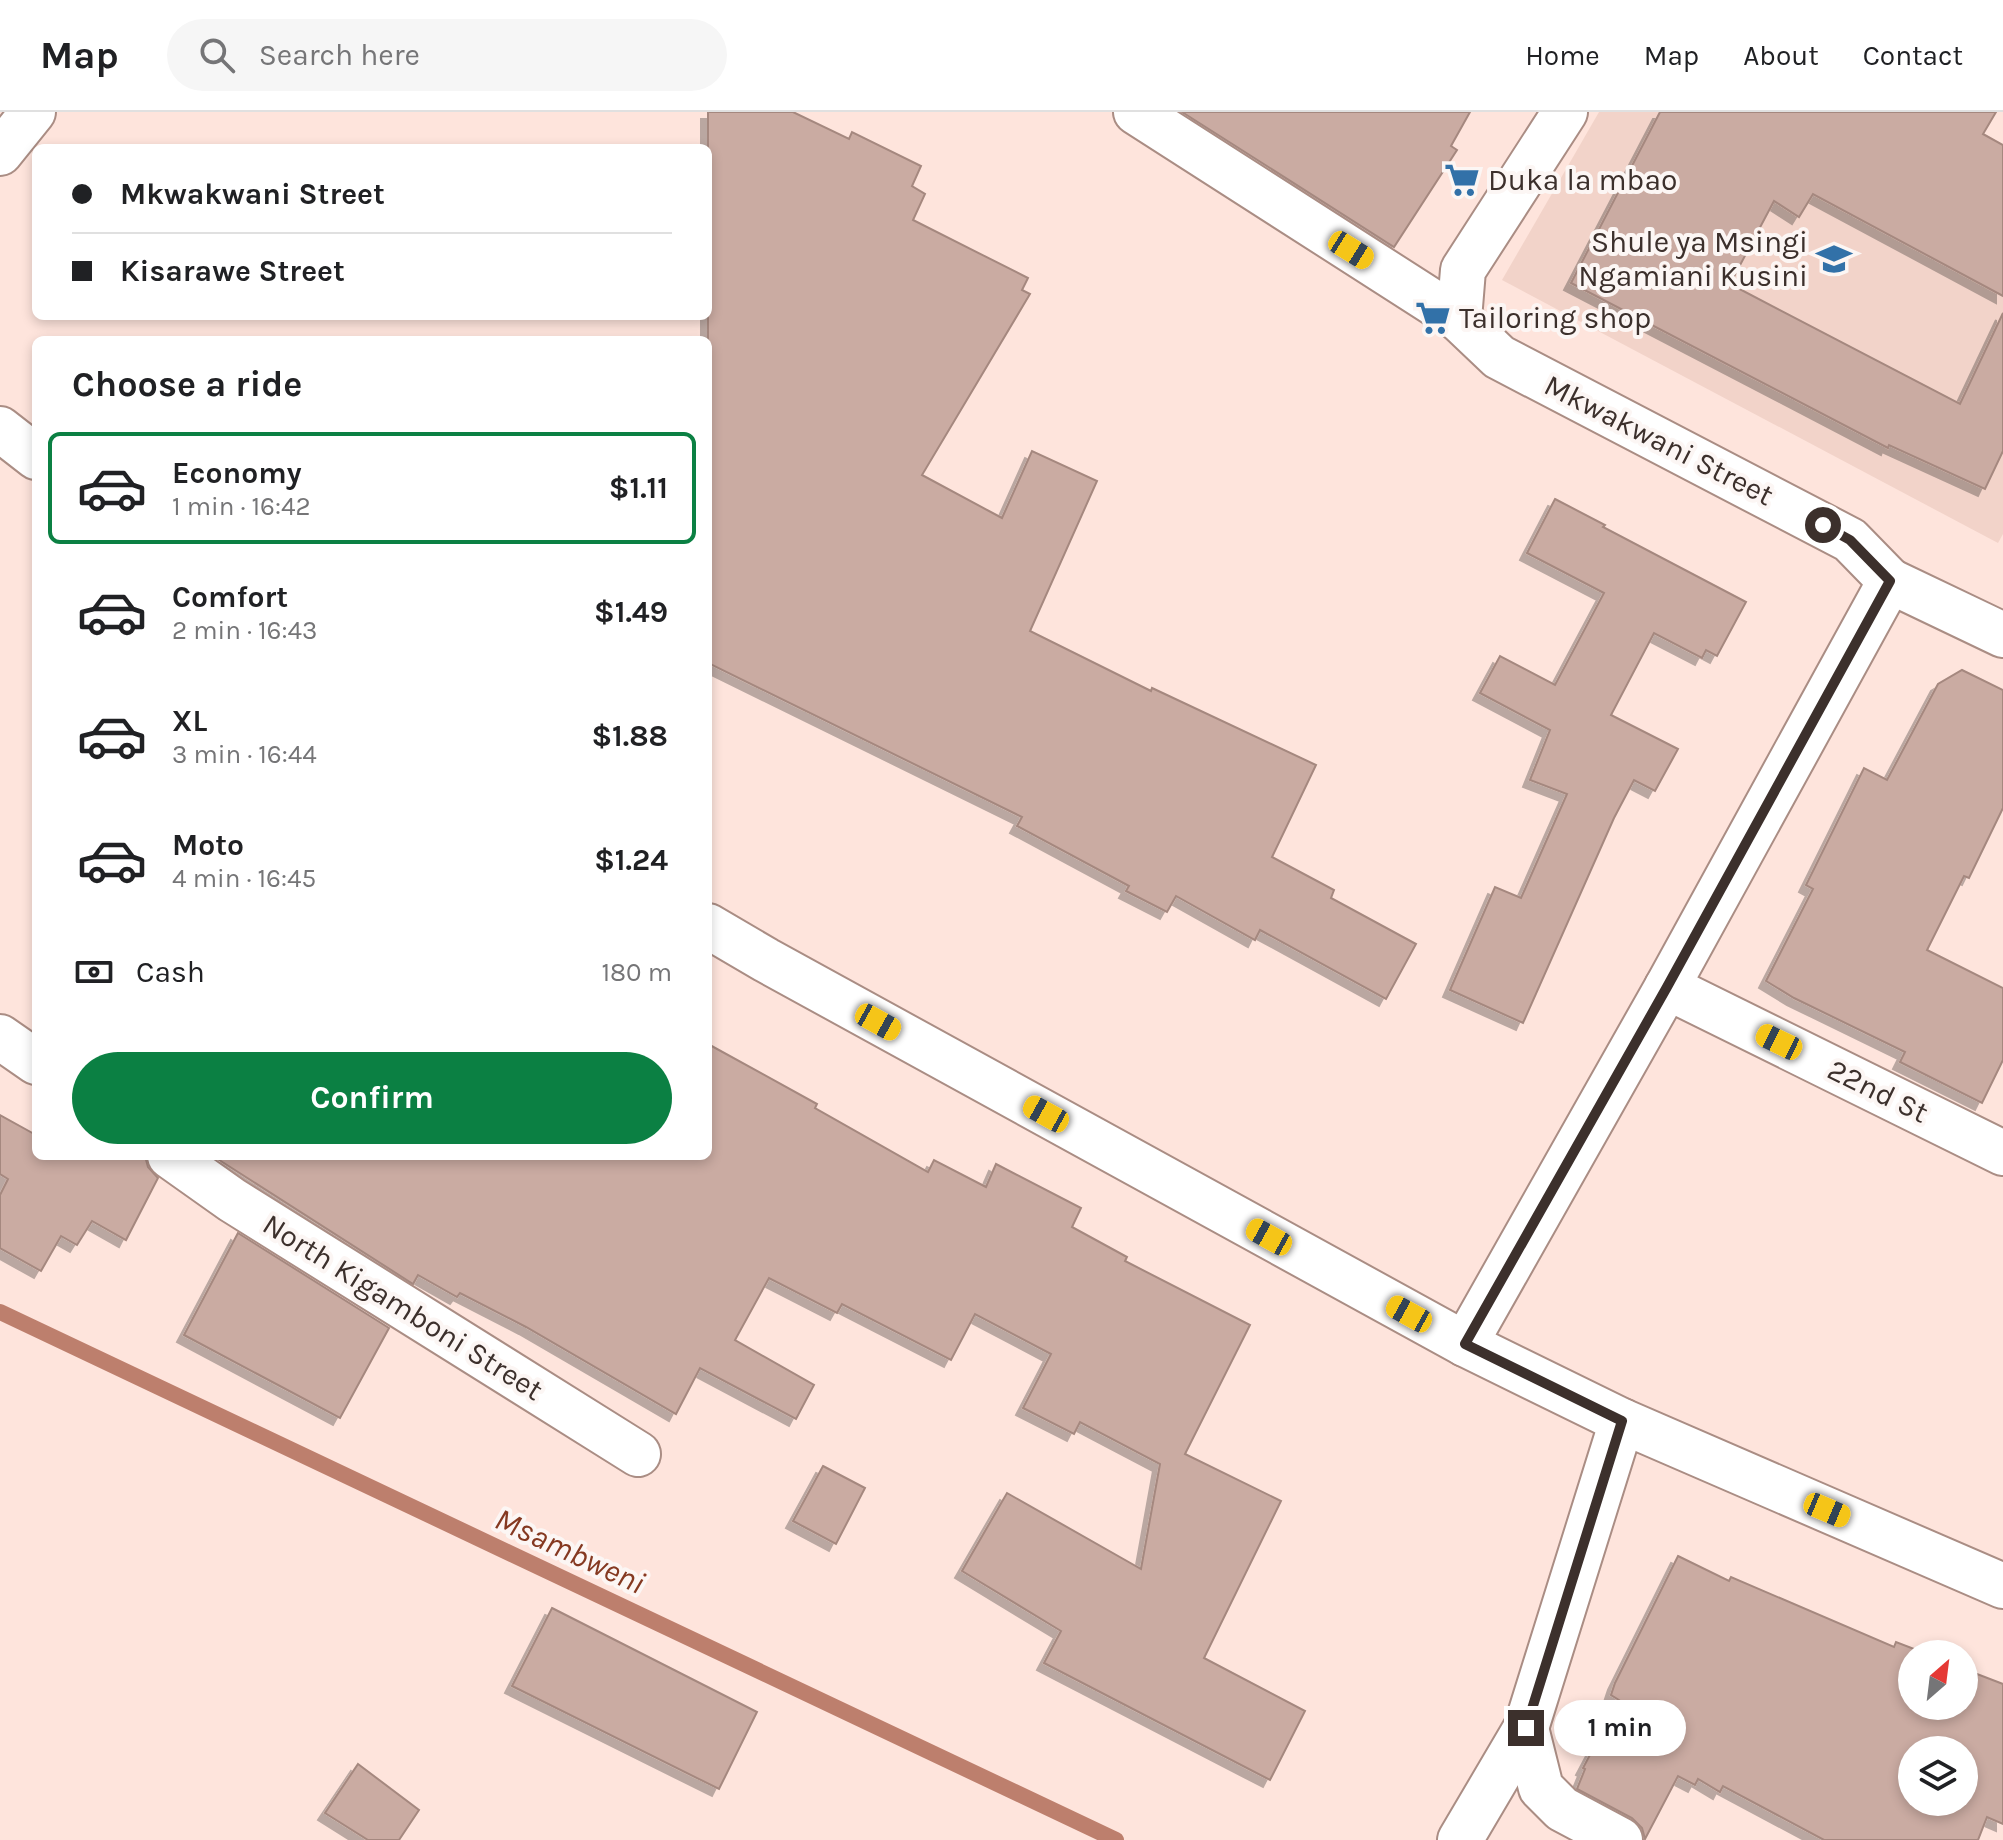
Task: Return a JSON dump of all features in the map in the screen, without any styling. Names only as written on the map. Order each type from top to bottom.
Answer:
[{"type":"street","points":[[0,153],[33,112]]},
{"type":"street","name":"Mkwakwani Street","points":[[1136,112],[1459,319],[1499,357],[1850,540],[1890,581]]},
{"type":"street","points":[[1459,319],[1463,270],[1565,112]]},
{"type":"street","points":[[0,429],[32,454]]},
{"type":"street","points":[[1465,1344],[1667,987],[1890,581],[2003,635]]},
{"type":"street","points":[[712,928],[1465,1344],[1622,1421],[2003,1586]]},
{"type":"street","name":"22nd St","points":[[1667,987],[2003,1153]]},
{"type":"street","points":[[0,1037],[32,1059]]},
{"type":"street","name":"North Kigamboni Street","points":[[176,1160],[232,1200],[638,1454]]},
{"type":"street","points":[[1460,1840],[1526,1728],[1622,1421]]},
{"type":"street","points":[[1526,1728],[1541,1788],[1562,1809],[1620,1840]]},
{"type":"shaded area","points":[[1599,112],[1880,112],[2003,203],[2003,534],[1998,543],[1502,280]]},
{"type":"building","points":[[708,112],[793,112],[849,139],[852,132],[921,166],[912,186],[925,194],[913,220],[1028,278],[1022,290],[1030,294],[922,475],[1002,518],[1032,451],[1097,481],[1030,631],[1151,691],[1152,688],[1316,765],[1272,857],[1334,890],[1331,898],[1416,944],[1386,999],[1260,930],[1255,940],[1176,896],[1167,912],[1126,891],[1129,886],[1017,826],[1022,817],[712,665],[712,336],[708,336],[708,320],[712,320],[712,144],[708,144]]},
{"type":"building","points":[[1182,112],[1470,112],[1451,146],[1457,150],[1394,247]]},
{"type":"building","points":[[1660,112],[1996,112],[1983,134],[2003,145],[2003,296],[1813,194],[1799,217],[1774,201],[1730,284],[1960,404],[2003,313],[2003,451],[1985,489],[1889,445],[1888,448],[1571,283]]},
{"type":"building","points":[[1555,499],[1746,602],[1717,656],[1706,650],[1702,658],[1654,633],[1611,715],[1678,749],[1655,791],[1634,780],[1614,818],[1523,1023],[1450,990],[1495,887],[1521,898],[1567,794],[1530,780],[1550,730],[1480,693],[1500,656],[1555,685],[1604,593],[1527,553]]},
{"type":"building","points":[[1962,670],[2003,690],[2003,808],[1969,878],[1964,876],[1927,950],[2003,988],[2003,1060],[1982,1103],[1900,1062],[1905,1052],[1794,998],[1766,981],[1813,889],[1806,885],[1864,768],[1887,780],[1938,684]]},
{"type":"building","points":[[712,1046],[817,1104],[815,1108],[928,1172],[934,1160],[986,1187],[996,1164],[1081,1208],[1072,1227],[1127,1257],[1125,1261],[1250,1325],[1185,1454],[1281,1501],[1204,1658],[1305,1711],[1270,1780],[1044,1663],[1061,1631],[962,1571],[1007,1493],[1141,1569],[1160,1464],[1080,1422],[1074,1434],[1023,1408],[1051,1354],[975,1314],[951,1360],[842,1304],[837,1313],[769,1278],[735,1340],[814,1385],[796,1419],[700,1368],[676,1414],[526,1327],[460,1293],[457,1297],[418,1275],[413,1284],[219,1160],[712,1160]]},
{"type":"building","points":[[0,1115],[32,1133],[32,1160],[146,1160],[158,1178],[126,1240],[92,1221],[77,1245],[61,1236],[41,1271],[0,1248],[0,1195],[8,1179],[0,1174]]},
{"type":"building","points":[[238,1233],[389,1328],[340,1418],[184,1335]]},
{"type":"building","points":[[823,1466],[865,1488],[836,1544],[793,1521]]},
{"type":"building","points":[[1678,1556],[1729,1581],[1731,1577],[1894,1647],[1898,1643],[1898,1720],[1978,1720],[1978,1674],[2003,1684],[2003,1824],[1987,1817],[1978,1840],[1824,1840],[1723,1786],[1720,1792],[1698,1779],[1695,1785],[1678,1776],[1645,1839],[1642,1828],[1632,1818],[1577,1789],[1583,1768],[1619,1700],[1611,1695]]},
{"type":"building","points":[[552,1608],[757,1712],[719,1789],[512,1686]]},
{"type":"building","points":[[358,1764],[419,1810],[399,1840],[368,1840],[325,1813]]},
{"type":"waterway","name":"Msambweni","points":[[0,1312],[1116,1840]]},
{"type":"place","name":"Duka la mbao","points":[[1462,180]]},
{"type":"place","name":"Shule ya Msingi Ngamiani Kusini","points":[[1834,259]]},
{"type":"place","name":"Tailoring shop","points":[[1433,318]]},
{"type":"route","points":[[1526,1728],[1622,1421],[1465,1344],[1667,987],[1890,581],[1850,540],[1823,525]]}]
